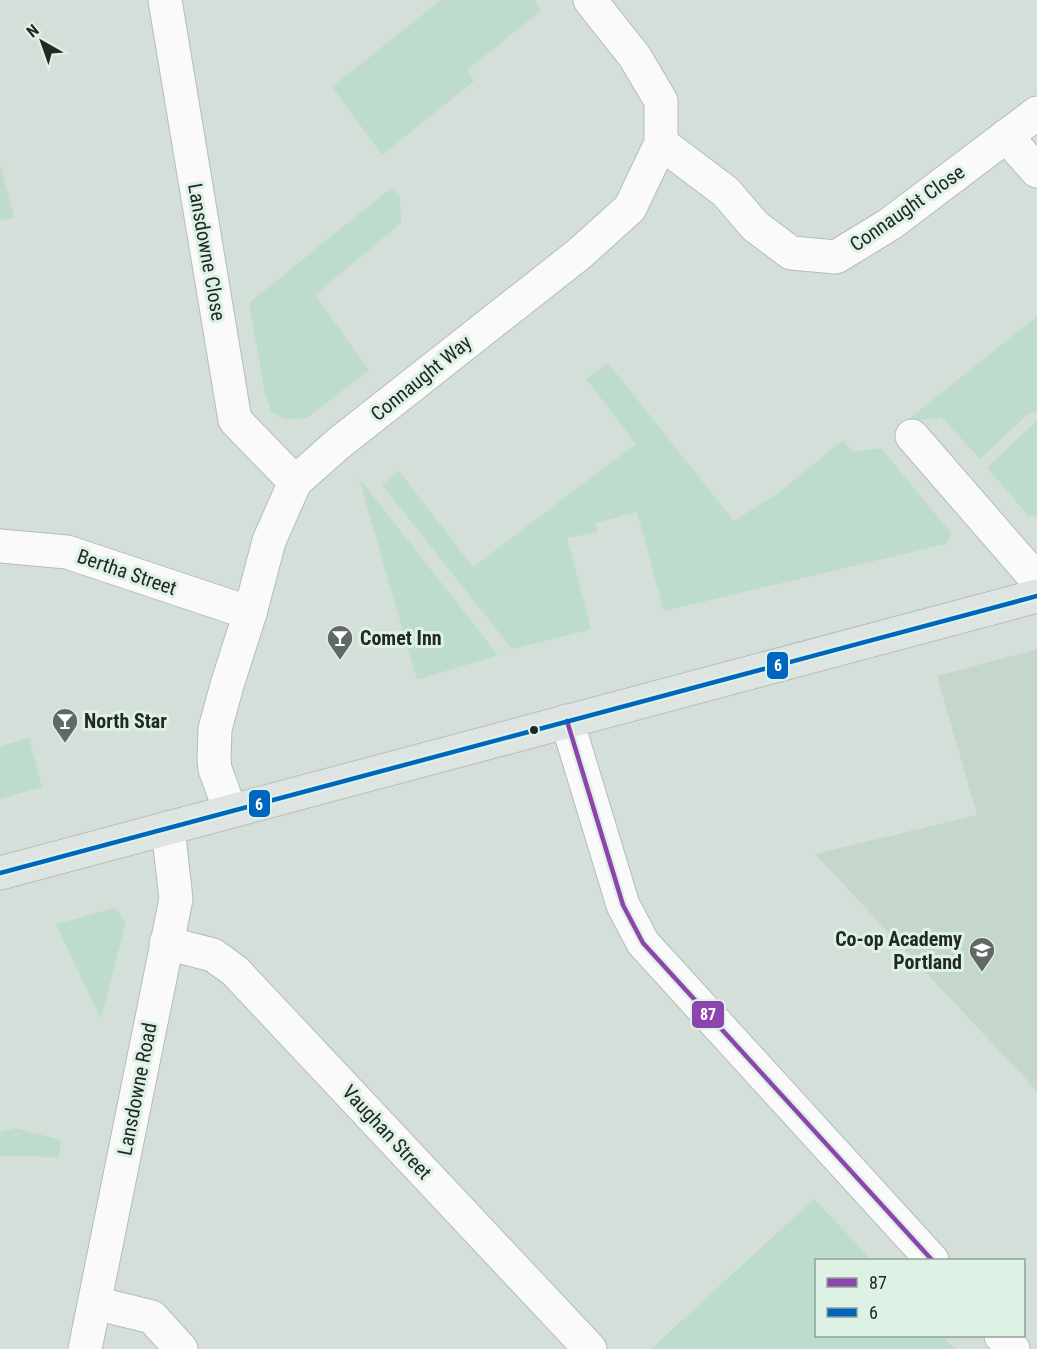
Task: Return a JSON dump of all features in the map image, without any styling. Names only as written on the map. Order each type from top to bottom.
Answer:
[{"type":"main road","points":[[0,873],[1037,596]]},
{"type":"street","name":"Lansdowne Close","points":[[165,0],[235,420],[296,482]]},
{"type":"street","name":"Connaught Way","points":[[230,810],[215,769],[216,729],[269,541],[296,482],[339,444],[579,254],[630,208],[661,143],[661,101],[635,57],[590,0]]},
{"type":"street","name":"Connaught Close","points":[[661,143],[726,192],[755,226],[791,253],[836,257],[890,224],[1037,113]]},
{"type":"street","points":[[1006,136],[1037,171]]},
{"type":"street","points":[[912,436],[1037,580]]},
{"type":"street","name":"Bertha Street","points":[[0,546],[67,552],[250,613]]},
{"type":"street","points":[[567,721],[623,905],[643,942],[931,1259]]},
{"type":"street","name":"Lansdowne Road","points":[[85,1349],[176,898],[168,828]]},
{"type":"street","name":"Vaughan Street","points":[[166,943],[213,955],[235,971],[590,1349]]},
{"type":"street","points":[[95,1303],[152,1317],[181,1349]]},
{"type":"street","points":[[1003,1337],[1013,1349]]},
{"type":"shaded area","points":[[441,0],[535,0],[541,11],[467,70],[474,81],[382,155],[332,87]]},
{"type":"shaded area","points":[[0,163],[14,218],[0,220]]},
{"type":"shaded area","points":[[391,188],[400,197],[401,223],[315,295],[369,370],[307,418],[285,420],[271,411],[265,394],[249,303]]},
{"type":"shaded area","points":[[1037,316],[1037,411],[1028,414],[980,459],[941,417],[904,423]]},
{"type":"shaded area","points":[[608,363],[734,521],[778,493],[843,440],[853,452],[881,448],[951,533],[946,544],[664,611],[637,512],[595,523],[598,532],[567,538],[591,629],[512,649],[382,485],[399,471],[473,567],[636,444],[586,379]]},
{"type":"shaded area","points":[[1037,421],[1037,515],[1029,517],[987,467]]},
{"type":"shaded area","points":[[359,478],[498,655],[417,680]]},
{"type":"shaded area","name":"Co-op Academy Portland","points":[[1037,649],[1037,1091],[815,854],[977,815],[937,676]]},
{"type":"shaded area","points":[[29,738],[42,787],[0,799],[0,746]]},
{"type":"shaded area","points":[[115,908],[126,922],[101,1019],[56,924]]},
{"type":"shaded area","points":[[15,1128],[61,1140],[59,1157],[0,1156],[0,1132]]},
{"type":"shaded area","points":[[814,1199],[871,1259],[815,1259],[815,1337],[943,1337],[955,1349],[651,1349]]},
{"type":"transit line","name":"6","points":[[0,873],[1037,596]]},
{"type":"transit line","name":"87","points":[[567,721],[623,905],[643,943],[931,1259]]},
{"type":"place","name":"Comet Inn","points":[[340,661]]},
{"type":"place","name":"North Star","points":[[65,744]]},
{"type":"place","name":"Co-op Academy Portland","points":[[982,973]]}]
